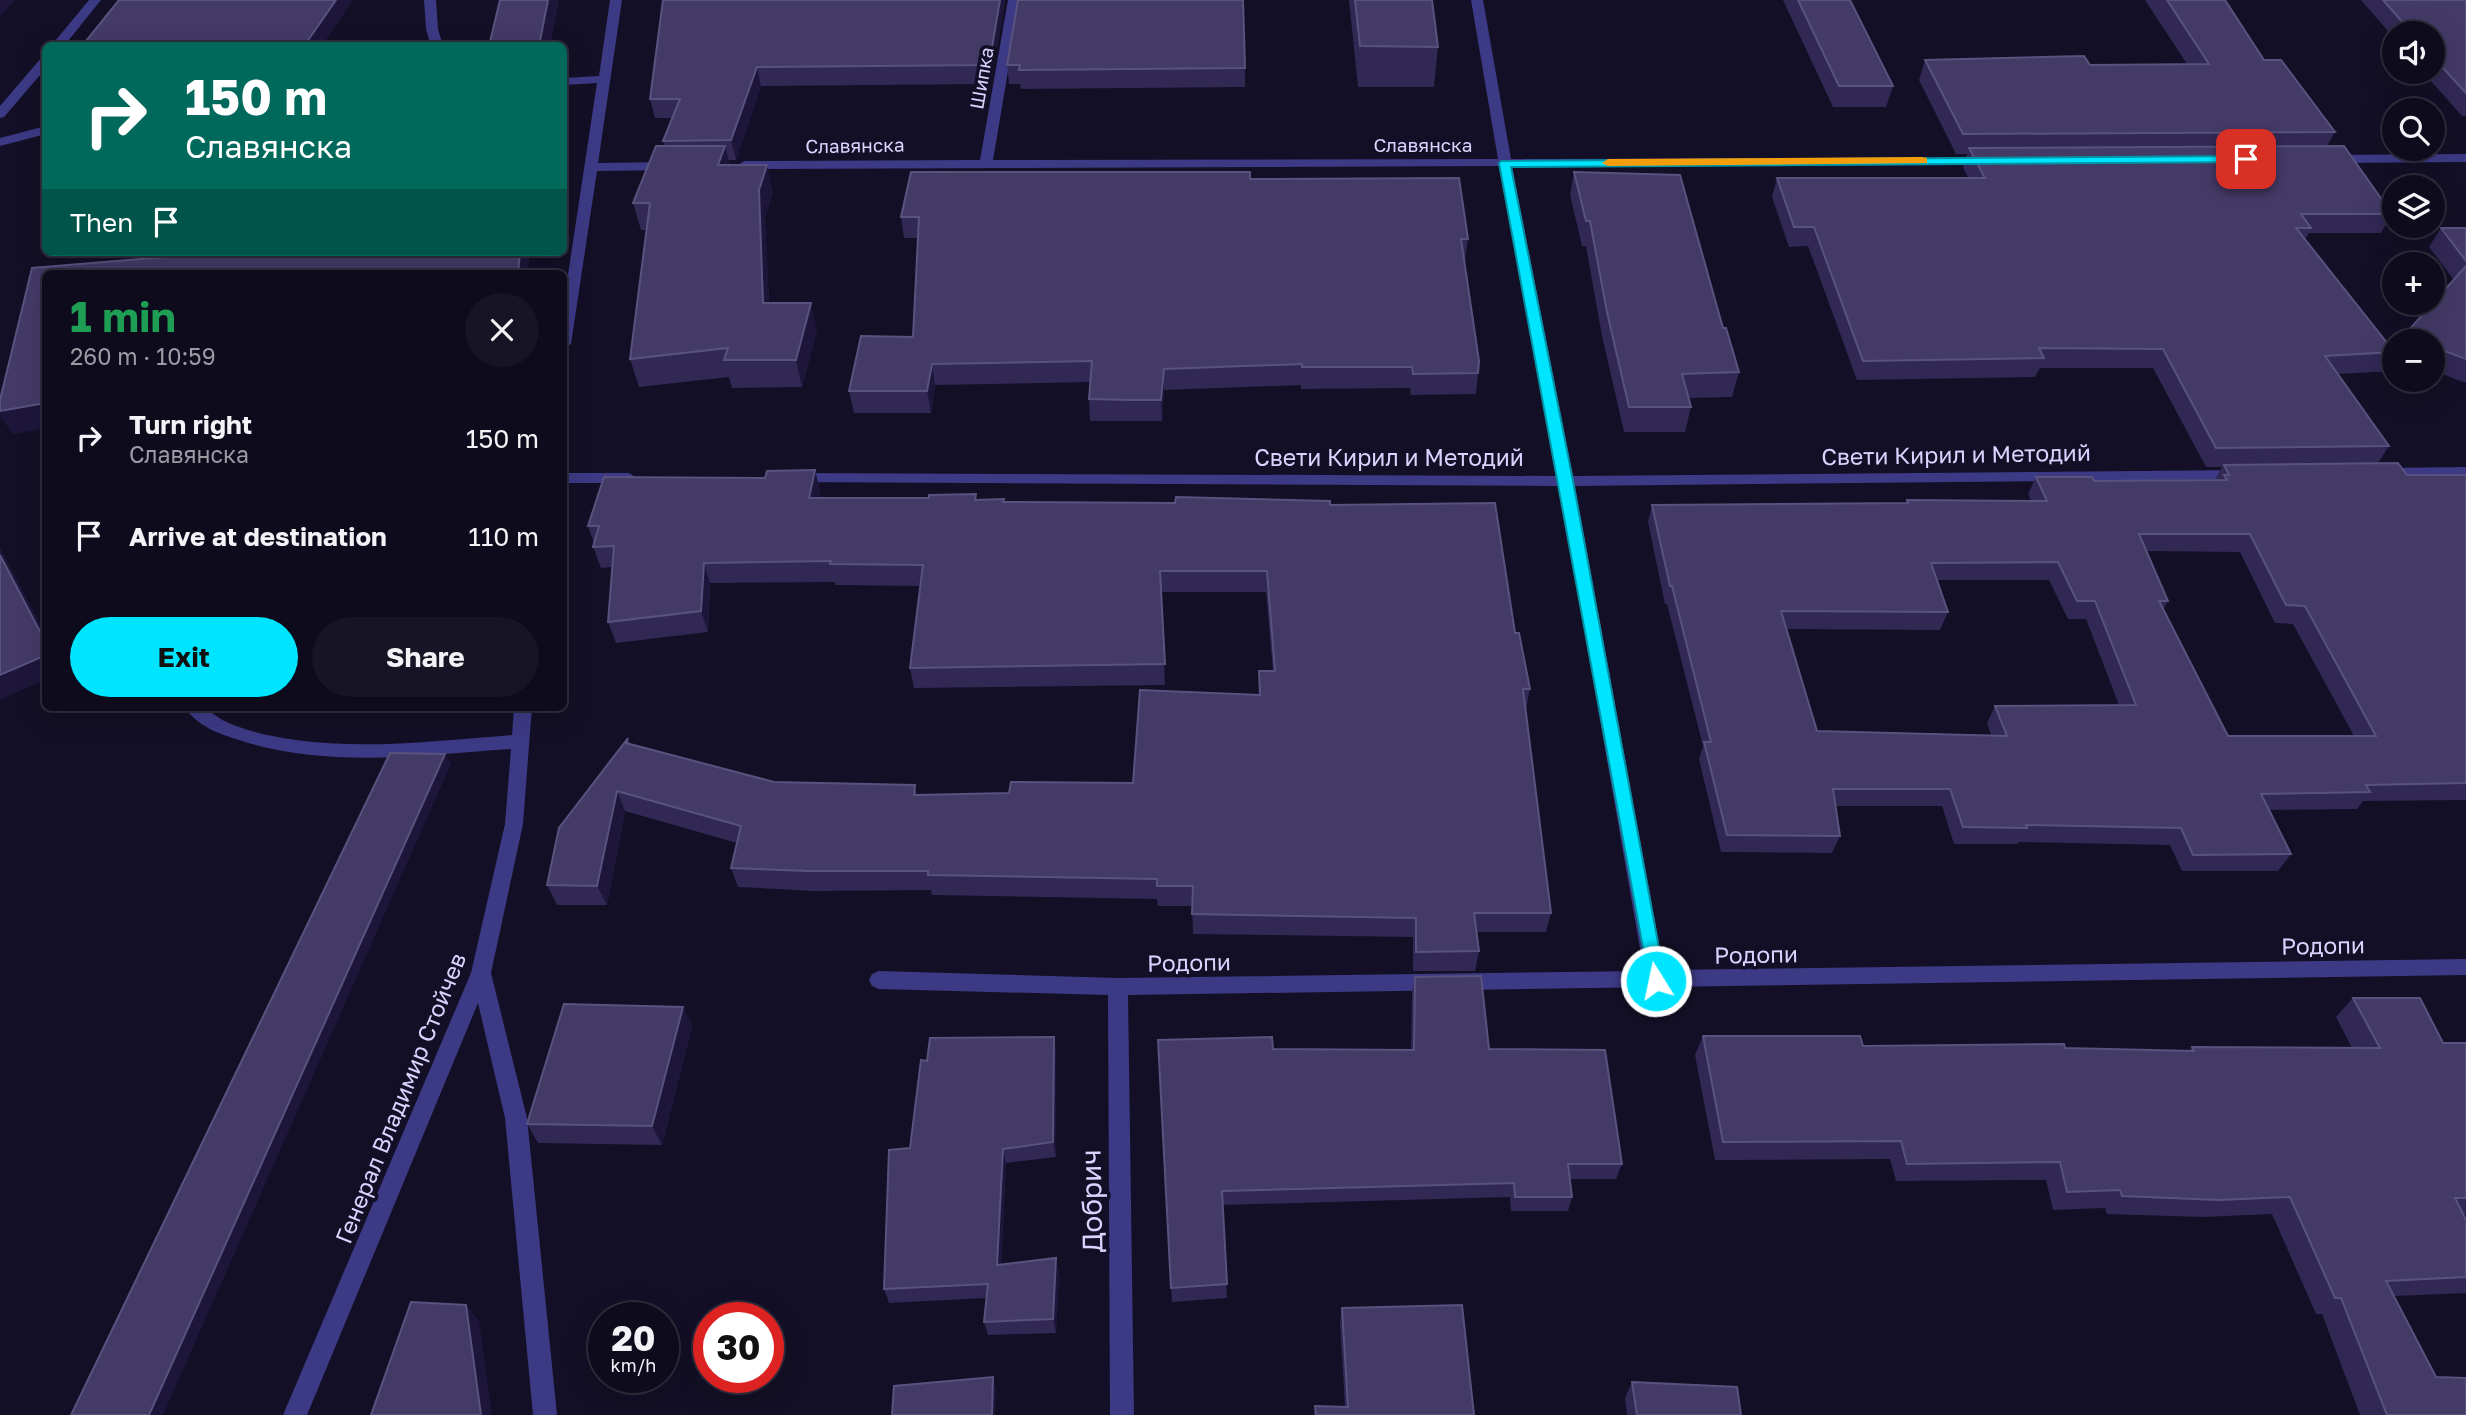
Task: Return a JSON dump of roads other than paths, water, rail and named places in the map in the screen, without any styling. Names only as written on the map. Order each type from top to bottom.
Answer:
[{"type":"street","points":[[60,42],[95,0]]},
{"type":"street","points":[[430,0],[436,42]]},
{"type":"street","points":[[567,323],[616,0]]},
{"type":"street","name":"Шипка","points":[[986,163],[1014,0]]},
{"type":"street","points":[[1477,0],[1656,981]]},
{"type":"street","points":[[0,114],[42,65]]},
{"type":"street","points":[[567,81],[605,79]]},
{"type":"street","points":[[0,142],[42,131]]},
{"type":"street","points":[[2313,159],[2466,158]]},
{"type":"street","name":"Славянска","points":[[726,165],[2006,160]]},
{"type":"street","points":[[589,167],[685,166]]},
{"type":"street","points":[[2369,473],[2466,472]]},
{"type":"street","name":"Свети Кирил и Методий","points":[[772,478],[1566,481],[2258,474]]},
{"type":"street","points":[[567,478],[647,478]]},
{"type":"street","points":[[199,711],[222,729],[274,744],[351,752],[520,741]]},
{"type":"street","name":"Генерал Владимир Стойчев","points":[[295,1415],[481,973],[514,824],[523,711]]},
{"type":"street","name":"Родопи","points":[[879,981],[1118,987],[2466,967]]},
{"type":"street","points":[[481,973],[516,1118],[545,1415]]},
{"type":"street","name":"Добрич","points":[[1118,987],[1122,1415]]}]
